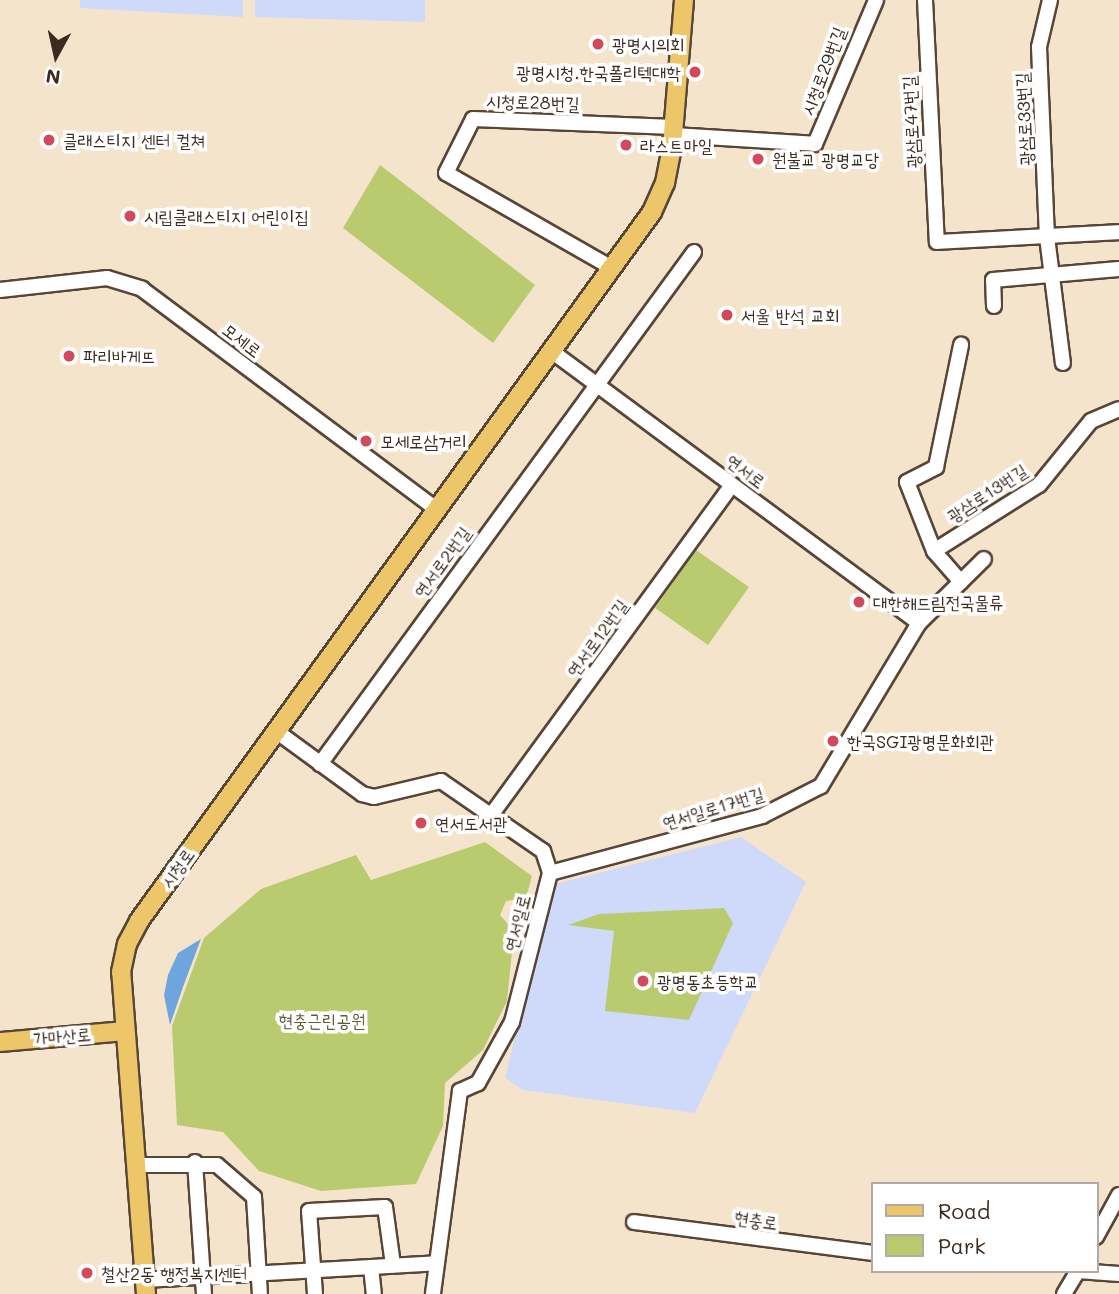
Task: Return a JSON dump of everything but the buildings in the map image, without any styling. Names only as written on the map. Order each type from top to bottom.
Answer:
[{"type":"main road","name":"시청로","points":[[146,1287],[121,972],[127,944],[139,921],[435,508],[652,212],[665,183],[674,131],[684,0]]},
{"type":"main road","name":"가마산로","points":[[0,1042],[125,1031]]},
{"type":"street","name":"시청로29번길","points":[[674,131],[815,144],[876,0]]},
{"type":"street","name":"광삼로47번길","points":[[925,0],[937,242],[1047,237]]},
{"type":"street","name":"광삼로33번길","points":[[1050,0],[1039,47],[1047,237],[1063,363]]},
{"type":"street","name":"시청로28번길","points":[[612,268],[446,173],[473,119],[674,131]]},
{"type":"street","points":[[1047,237],[1119,232]]},
{"type":"street","points":[[596,384],[694,251]]},
{"type":"street","points":[[994,306],[993,280],[1119,269]]},
{"type":"street","name":"모세로","points":[[0,290],[107,278],[142,289],[435,508]]},
{"type":"street","points":[[961,345],[936,467],[907,482],[934,551],[961,582]]},
{"type":"street","name":"연서로","points":[[550,350],[919,623]]},
{"type":"street","name":"연서로2번길","points":[[320,764],[596,384]]},
{"type":"street","name":"광삼로13번길","points":[[934,551],[1039,485],[1091,421],[1119,409]]},
{"type":"street","name":"연서로12번길","points":[[492,814],[732,485]]},
{"type":"street","name":"연서일로17번길","points":[[550,873],[762,816],[821,786],[919,623],[984,559]]},
{"type":"street","points":[[276,730],[362,794],[374,797],[441,781],[543,851],[550,873]]},
{"type":"street","name":"연서일로","points":[[433,1294],[460,1091],[478,1083],[512,1022],[550,873]]},
{"type":"street","points":[[195,1161],[204,1294]]},
{"type":"street","points":[[136,1165],[195,1161],[217,1165],[254,1197],[260,1294]]},
{"type":"street","points":[[1098,1233],[1119,1195]]},
{"type":"street","points":[[315,1294],[309,1211],[385,1207],[393,1265]]},
{"type":"street","name":"현충로","points":[[634,1222],[870,1253]]},
{"type":"street","points":[[146,1287],[203,1277],[437,1263]]},
{"type":"street","points":[[371,1266],[374,1294]]},
{"type":"street","points":[[1098,1272],[1119,1274]]},
{"type":"street","points":[[1064,1294],[1077,1273]]},
{"type":"shaded area","points":[[80,0],[243,0],[243,17],[80,8]]},
{"type":"shaded area","points":[[255,0],[425,0],[425,22],[255,17]]},
{"type":"shaded area","name":"광명동초등학교","points":[[741,837],[806,882],[695,1113],[523,1090],[505,1078],[551,885]]},
{"type":"green space","points":[[380,165],[535,285],[493,343],[343,228]]},
{"type":"green space","points":[[696,550],[749,587],[708,645],[655,608]]},
{"type":"green space","name":"현충근린공원","points":[[485,842],[532,876],[526,898],[506,901],[500,915],[514,931],[507,1001],[483,1050],[445,1083],[443,1126],[416,1184],[321,1191],[259,1171],[223,1132],[177,1125],[172,1026],[204,938],[261,889],[356,855],[371,880]]},
{"type":"green space","points":[[724,908],[733,923],[689,1020],[605,1011],[614,931],[568,925],[599,914]]},
{"type":"water","points":[[201,939],[170,1025],[164,995],[168,975],[178,953]]},
{"type":"place","name":"광명시의회","points":[[598,44]]},
{"type":"place","name":"광명시청.한국폴리텍대학","points":[[695,72]]},
{"type":"place","name":"클래스티지 센터 컬쳐","points":[[49,140]]},
{"type":"place","name":"라스트마일","points":[[626,145]]},
{"type":"place","name":"원불교 광명교당","points":[[758,159]]},
{"type":"place","name":"시립클래스티지 어린이집","points":[[130,216]]},
{"type":"place","name":"서울 반석 교회","points":[[727,315]]},
{"type":"place","name":"파리바게뜨","points":[[69,356]]},
{"type":"place","name":"모세로삼거리","points":[[366,441]]},
{"type":"place","name":"대한해드림전국물류","points":[[859,602]]},
{"type":"place","name":"한국SGI광명문화회관","points":[[833,741]]},
{"type":"place","name":"연서도서관","points":[[421,823]]},
{"type":"place","name":"광명동초등학교","points":[[643,981]]},
{"type":"place","name":"철산2동 행정복지센터","points":[[87,1273]]}]
